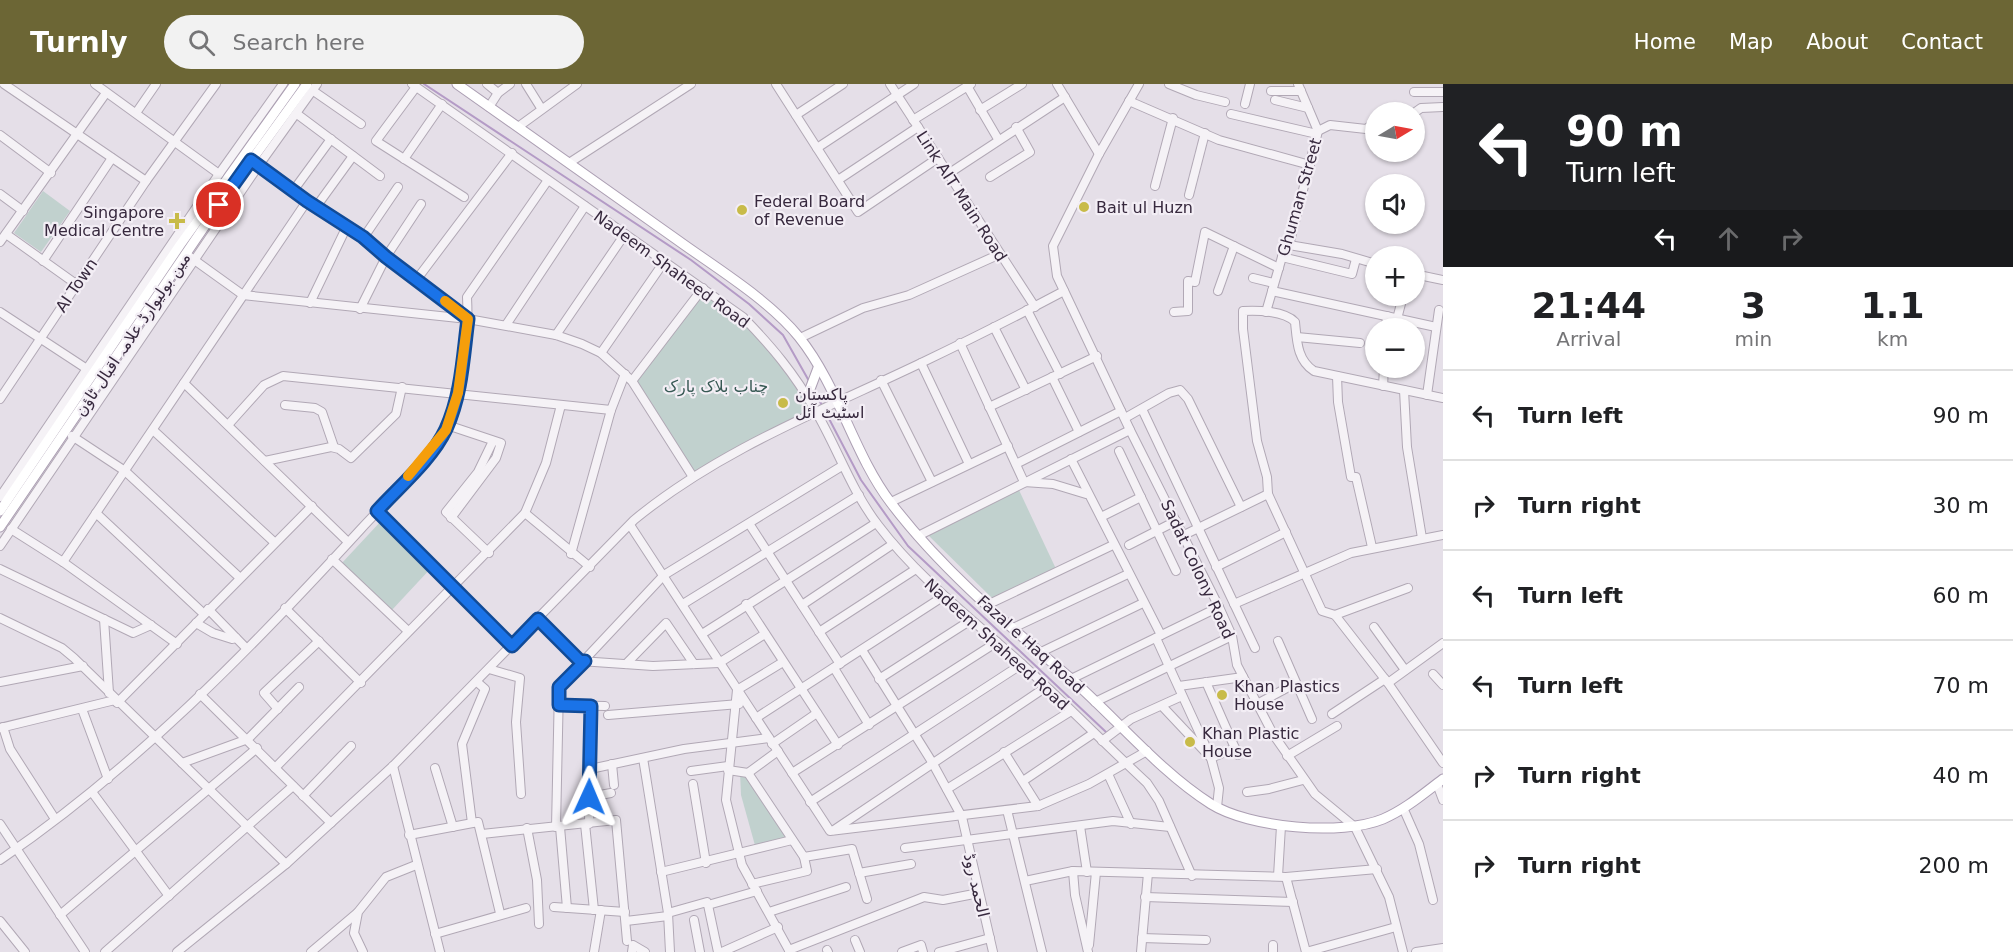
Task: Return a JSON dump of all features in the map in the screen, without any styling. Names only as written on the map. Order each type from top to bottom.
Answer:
[{"type":"main road","name":"مین بولیوارڈ علامہ اقبال ٹاؤن","points":[[0,511],[180,245],[295,84]]},
{"type":"main road","name":"Nadeem Shaheed Road","points":[[457,84],[741,285],[800,338]]},
{"type":"main road","name":"مین بولیوارڈ علامہ اقبال ٹاؤن","points":[[0,527],[69,434],[94,374],[190,257],[255,162],[312,86]]},
{"type":"main road","name":"Fazal e Haq Road","points":[[800,338],[876,479],[918,536],[987,605],[1071,679],[1147,751],[1217,807],[1281,826],[1355,827]]},
{"type":"main road","points":[[808,396],[818,368]]},
{"type":"main road","points":[[1355,827],[1404,810],[1440,782]]},
{"type":"street","points":[[95,84],[219,174]]},
{"type":"street","points":[[136,113],[156,84]]},
{"type":"street","name":"AI Town","points":[[0,399],[174,141],[216,84]]},
{"type":"street","points":[[0,497],[94,374],[219,174],[283,84]]},
{"type":"street","points":[[488,84],[498,93]]},
{"type":"street","points":[[489,106],[498,93],[510,84]]},
{"type":"street","points":[[526,84],[541,108]]},
{"type":"street","points":[[518,127],[541,108],[577,84]]},
{"type":"street","points":[[776,84],[858,212],[938,158]]},
{"type":"street","points":[[796,115],[843,84]]},
{"type":"street","name":"Link AIT Main Road","points":[[890,84],[1000,254],[1031,309],[1079,432]]},
{"type":"street","points":[[818,148],[914,84]]},
{"type":"street","points":[[980,110],[1022,84]]},
{"type":"street","points":[[1057,84],[1099,153]]},
{"type":"street","name":"Sadat Colony Road","points":[[1139,84],[1099,153],[1053,246],[1057,276],[1130,430],[1219,607],[1232,636],[1237,665],[1257,704],[1303,780],[1330,808],[1355,827]]},
{"type":"street","points":[[1169,84],[1196,95],[1225,102]]},
{"type":"street","points":[[1245,104],[1250,84]]},
{"type":"street","points":[[2,85],[77,132],[147,181]]},
{"type":"street","points":[[569,163],[689,85]]},
{"type":"street","points":[[838,180],[969,85],[980,110],[998,139]]},
{"type":"street","points":[[361,124],[312,86],[297,114],[255,162],[307,201],[363,237],[468,319]]},
{"type":"street","points":[[414,86],[376,141],[464,197]]},
{"type":"street","name":"Nadeem Shaheed Road","points":[[414,86],[743,317],[778,352],[817,410],[842,466],[876,523],[916,569],[944,596],[1022,664],[1147,783],[1192,876]]},
{"type":"street","points":[[1271,92],[1300,88]]},
{"type":"street","name":"Ghuman Street","points":[[1266,312],[1282,257],[1288,245],[1317,132],[1300,88]]},
{"type":"street","points":[[1414,92],[1443,92]]},
{"type":"street","points":[[0,242],[106,93]]},
{"type":"street","points":[[948,174],[1016,127],[1065,97]]},
{"type":"street","points":[[1275,100],[1308,108]]},
{"type":"street","points":[[1129,101],[1204,133],[1310,165]]},
{"type":"street","points":[[404,159],[442,104]]},
{"type":"street","points":[[1425,108],[1443,107]]},
{"type":"street","points":[[297,114],[380,176]]},
{"type":"street","points":[[1231,114],[1317,132],[1330,125],[1365,129]]},
{"type":"street","points":[[1155,186],[1173,118]]},
{"type":"street","points":[[990,177],[1030,152],[1016,127]]},
{"type":"street","points":[[1189,195],[1204,133]]},
{"type":"street","points":[[0,135],[51,173]]},
{"type":"street","points":[[293,191],[331,139]]},
{"type":"street","points":[[417,279],[512,153]]},
{"type":"street","points":[[316,207],[353,156]]},
{"type":"street","points":[[43,261],[112,158]]},
{"type":"street","points":[[0,860],[92,792],[157,738],[348,543],[428,455],[447,425],[458,393],[468,319],[467,297],[548,180]]},
{"type":"street","points":[[363,237],[398,188]]},
{"type":"street","points":[[0,194],[23,212]]},
{"type":"street","points":[[63,562],[307,201]]},
{"type":"street","points":[[360,309],[386,257],[421,204]]},
{"type":"street","points":[[506,325],[585,206]]},
{"type":"street","points":[[310,303],[346,226]]},
{"type":"street","points":[[1174,312],[1188,311],[1188,281],[1195,282],[1205,232],[1279,268]]},
{"type":"street","points":[[6,234],[76,284]]},
{"type":"street","points":[[556,335],[625,234]]},
{"type":"street","points":[[1288,245],[1365,261]]},
{"type":"street","points":[[1218,291],[1234,246]]},
{"type":"street","points":[[800,338],[864,308],[909,295],[1000,254]]},
{"type":"street","points":[[0,546],[69,434],[190,257],[243,295],[506,325],[556,335],[601,353],[632,381],[693,477]]},
{"type":"street","points":[[1282,257],[1352,274],[1356,259]]},
{"type":"street","points":[[601,353],[664,262]]},
{"type":"street","points":[[1425,276],[1443,280]]},
{"type":"street","points":[[1253,278],[1273,287],[1394,318]]},
{"type":"street","points":[[632,381],[703,288]]},
{"type":"street","points":[[177,952],[286,864],[393,766],[630,525],[661,498],[693,477],[817,410],[921,363],[1064,291]]},
{"type":"street","points":[[1426,395],[1438,310]]},
{"type":"street","points":[[1443,398],[1314,371],[1305,366],[1299,352],[1295,322],[1292,319],[1266,312],[1243,311],[1257,441],[1267,477],[1268,494],[1322,611],[1335,615],[1386,681],[1443,763]]},
{"type":"street","points":[[0,313],[94,374]]},
{"type":"street","points":[[1425,325],[1436,327]]},
{"type":"street","points":[[994,327],[1026,390]]},
{"type":"street","points":[[1297,337],[1360,343]]},
{"type":"street","points":[[960,344],[1024,482]]},
{"type":"street","points":[[989,407],[1097,357]]},
{"type":"street","points":[[921,363],[969,464]]},
{"type":"street","points":[[571,554],[611,410],[625,374]]},
{"type":"street","points":[[228,425],[264,385],[283,376],[611,410]]},
{"type":"street","points":[[1337,376],[1338,402],[1351,477],[1356,477],[1372,547]]},
{"type":"street","points":[[1383,378],[1383,386]]},
{"type":"street","points":[[881,380],[932,482]]},
{"type":"street","points":[[184,383],[348,543]]},
{"type":"street","points":[[285,405],[315,408],[322,412],[334,447],[351,458],[396,414],[402,387]]},
{"type":"street","points":[[1016,464],[1079,432],[1142,410],[1173,391],[1180,390],[1188,399],[1241,507]]},
{"type":"street","points":[[1404,390],[1407,447],[1422,538]]},
{"type":"street","points":[[275,768],[361,683],[452,585],[489,553],[525,513],[546,463],[561,405]]},
{"type":"street","points":[[1142,410],[1255,648]]},
{"type":"street","points":[[447,425],[501,444],[496,458],[451,518],[489,553]]},
{"type":"street","points":[[153,430],[273,543]]},
{"type":"street","points":[[918,536],[1130,430]]},
{"type":"street","points":[[69,434],[125,471],[239,577]]},
{"type":"street","points":[[891,502],[1008,446]]},
{"type":"street","points":[[265,461],[334,447]]},
{"type":"street","points":[[1119,451],[1176,571]]},
{"type":"street","points":[[1071,459],[1086,494],[1101,518],[1143,603],[1211,758],[1219,788],[1217,807]]},
{"type":"street","points":[[567,908],[558,827],[559,687],[664,575],[750,525],[842,466]]},
{"type":"street","points":[[1024,482],[1053,483],[1086,494]]},
{"type":"street","points":[[1184,535],[1268,494]]},
{"type":"street","points":[[683,604],[769,553],[859,495]]},
{"type":"street","points":[[1101,518],[1141,497]]},
{"type":"street","points":[[56,819],[10,749],[2,728],[116,702],[177,644],[239,577],[312,506]]},
{"type":"street","points":[[377,511],[512,646]]},
{"type":"street","points":[[96,513],[246,648]]},
{"type":"street","points":[[525,513],[571,554],[590,567]]},
{"type":"street","points":[[1130,545],[1176,521]]},
{"type":"street","points":[[702,634],[876,523]]},
{"type":"street","points":[[630,525],[830,831],[962,817],[1038,806],[1108,774],[1147,751]]},
{"type":"street","points":[[750,525],[819,632],[869,725]]},
{"type":"street","points":[[11,529],[63,562],[177,644]]},
{"type":"street","points":[[1216,567],[1286,532]]},
{"type":"street","points":[[1234,604],[1304,572],[1372,547],[1443,535]]},
{"type":"street","points":[[802,605],[893,544]]},
{"type":"street","points":[[987,605],[1113,545]]},
{"type":"street","points":[[332,559],[408,631]]},
{"type":"street","points":[[0,569],[133,633],[151,625]]},
{"type":"street","points":[[819,632],[916,569]]},
{"type":"street","points":[[1013,628],[1128,574]]},
{"type":"street","points":[[1335,615],[1408,588]]},
{"type":"street","points":[[756,718],[944,596]]},
{"type":"street","points":[[1039,653],[1143,603]]},
{"type":"street","points":[[746,604],[837,745]]},
{"type":"street","points":[[1071,679],[1219,607]]},
{"type":"street","points":[[285,608],[361,683]]},
{"type":"street","points":[[0,618],[62,648],[83,666],[116,702],[157,738],[286,864]]},
{"type":"street","points":[[104,619],[109,693]]},
{"type":"street","points":[[538,619],[580,661],[626,664],[719,663],[765,634]]},
{"type":"street","points":[[879,679],[971,620]]},
{"type":"street","points":[[626,664],[666,622],[694,664]]},
{"type":"street","points":[[196,623],[213,633],[232,639],[236,638]]},
{"type":"street","points":[[1374,627],[1405,670]]},
{"type":"street","points":[[1095,702],[1232,636]]},
{"type":"street","points":[[278,709],[264,693],[319,641]]},
{"type":"street","points":[[1278,641],[1312,719]]},
{"type":"street","points":[[792,773],[997,642]]},
{"type":"street","points":[[1332,714],[1405,670],[1443,643]]},
{"type":"street","name":"الحمد روڈ","points":[[862,650],[932,762],[962,817],[993,952]]},
{"type":"street","points":[[737,690],[783,662]]},
{"type":"street","points":[[810,802],[1022,664]]},
{"type":"street","points":[[0,682],[83,666]]},
{"type":"street","points":[[489,669],[520,678],[516,722],[521,794]]},
{"type":"street","points":[[1433,674],[1443,685]]},
{"type":"street","points":[[1179,686],[1243,677]]},
{"type":"street","points":[[472,824],[462,744],[485,689],[477,682]]},
{"type":"street","points":[[1206,682],[1236,752],[1211,758]]},
{"type":"street","points":[[1257,704],[1296,683]]},
{"type":"street","points":[[182,763],[248,739],[299,687]]},
{"type":"street","points":[[833,831],[1046,687]]},
{"type":"street","points":[[737,690],[726,800],[739,854],[789,951],[924,897],[943,900],[979,893]]},
{"type":"street","points":[[200,694],[331,823]]},
{"type":"street","points":[[1102,741],[1121,725],[1182,696]]},
{"type":"street","points":[[559,705],[591,706],[607,710],[746,704]]},
{"type":"street","points":[[591,706],[587,824],[597,910],[594,952]]},
{"type":"street","points":[[1162,706],[1211,758]]},
{"type":"street","points":[[82,709],[108,779]]},
{"type":"street","points":[[947,789],[1071,711]]},
{"type":"street","points":[[590,769],[684,748],[771,741],[817,713]]},
{"type":"street","points":[[1287,756],[1337,726]]},
{"type":"street","points":[[1023,781],[1094,733]]},
{"type":"street","points":[[303,796],[351,746]]},
{"type":"street","points":[[60,915],[257,748]]},
{"type":"street","points":[[748,773],[778,752]]},
{"type":"street","points":[[1004,752],[1038,806]]},
{"type":"street","points":[[643,758],[668,915],[670,952]]},
{"type":"street","points":[[589,797],[612,789],[612,764]]},
{"type":"street","points":[[393,766],[416,865],[440,952]]},
{"type":"street","points":[[435,768],[453,827]]},
{"type":"street","points":[[691,771],[728,768],[748,773],[804,857],[807,872],[755,887],[708,905]]},
{"type":"street","points":[[1108,774],[1131,824]]},
{"type":"street","points":[[1247,792],[1303,780]]},
{"type":"street","points":[[1440,782],[1443,800]]},
{"type":"street","points":[[693,784],[706,863]]},
{"type":"street","points":[[105,952],[293,786]]},
{"type":"street","points":[[92,792],[169,896]]},
{"type":"street","points":[[1007,810],[1042,952]]},
{"type":"street","points":[[1404,810],[1419,844],[1433,900]]},
{"type":"street","points":[[482,834],[616,820],[627,941]]},
{"type":"street","points":[[905,848],[1014,836],[1113,821],[1170,827]]},
{"type":"street","points":[[409,835],[478,822],[500,913]]},
{"type":"street","points":[[0,824],[85,952]]},
{"type":"street","points":[[1080,826],[1087,872]]},
{"type":"street","points":[[1281,826],[1282,877],[1293,902],[1306,952],[1396,927]]},
{"type":"street","points":[[1355,827],[1389,897],[1403,952]]},
{"type":"street","points":[[527,828],[537,880],[539,924]]},
{"type":"street","points":[[661,872],[706,863],[792,840]]},
{"type":"street","points":[[804,857],[852,849],[867,899]]},
{"type":"street","points":[[859,873],[911,864]]},
{"type":"street","points":[[312,952],[358,912],[386,877],[416,865]]},
{"type":"street","points":[[1025,881],[1073,872],[1282,877],[1377,869]]},
{"type":"street","points":[[1073,872],[1075,895],[1088,952]]},
{"type":"street","points":[[1088,952],[1096,872]]},
{"type":"street","points":[[1141,952],[1148,873]]},
{"type":"street","points":[[769,912],[846,886]]},
{"type":"street","points":[[1145,897],[1293,902]]},
{"type":"street","points":[[554,907],[597,910],[625,916],[668,915],[707,902],[718,952]]},
{"type":"street","points":[[435,933],[500,913],[526,908]]},
{"type":"street","points":[[358,912],[354,933],[363,952]]},
{"type":"street","points":[[694,920],[700,952]]},
{"type":"street","points":[[0,921],[25,952]]},
{"type":"street","points":[[722,952],[734,950],[778,927]]},
{"type":"street","points":[[939,952],[990,938]]},
{"type":"street","points":[[1142,938],[1206,940]]},
{"type":"street","points":[[855,940],[860,952]]},
{"type":"street","points":[[632,952],[633,945],[645,952]]},
{"type":"street","points":[[902,952],[921,945],[924,952]]},
{"type":"street","points":[[1416,952],[1443,948]]},
{"type":"green space","points":[[43,191],[70,211],[41,252],[14,233]]},
{"type":"green space","name":"چناب بلاک پارک","points":[[703,288],[743,317],[778,352],[816,411],[693,477],[632,381]]},
{"type":"green space","points":[[1018,488],[1057,571],[993,599],[927,534]]},
{"type":"green space","points":[[382,520],[432,567],[391,611],[341,564]]},
{"type":"green space","points":[[740,772],[748,773],[793,841],[756,849],[741,795]]},
{"type":"waterway","points":[[424,84],[691,260],[749,304],[783,335],[809,381]]},
{"type":"waterway","points":[[813,388],[861,480],[908,546],[1106,732]]},
{"type":"slow traffic","points":[[408,476],[428,455],[446,430],[458,393],[468,319],[445,301]]},
{"type":"place","name":"Bait ul Huzn","points":[[1084,207]]},
{"type":"place","name":"Federal Board of Revenue","points":[[742,210]]},
{"type":"place","name":"Singapore Medical Centre","points":[[177,221]]},
{"type":"place","name":"پاکستان اسٹیٹ آئل","points":[[783,403]]},
{"type":"place","name":"Khan Plastics House","points":[[1222,695]]},
{"type":"place","name":"Khan Plastic House","points":[[1190,742]]},
{"type":"route","points":[[219,205],[251,160],[307,201],[363,237],[468,319],[458,393],[446,430],[428,455],[377,511],[512,646],[538,619],[580,661],[585,661],[559,687],[559,705],[591,706],[589,797]]}]
